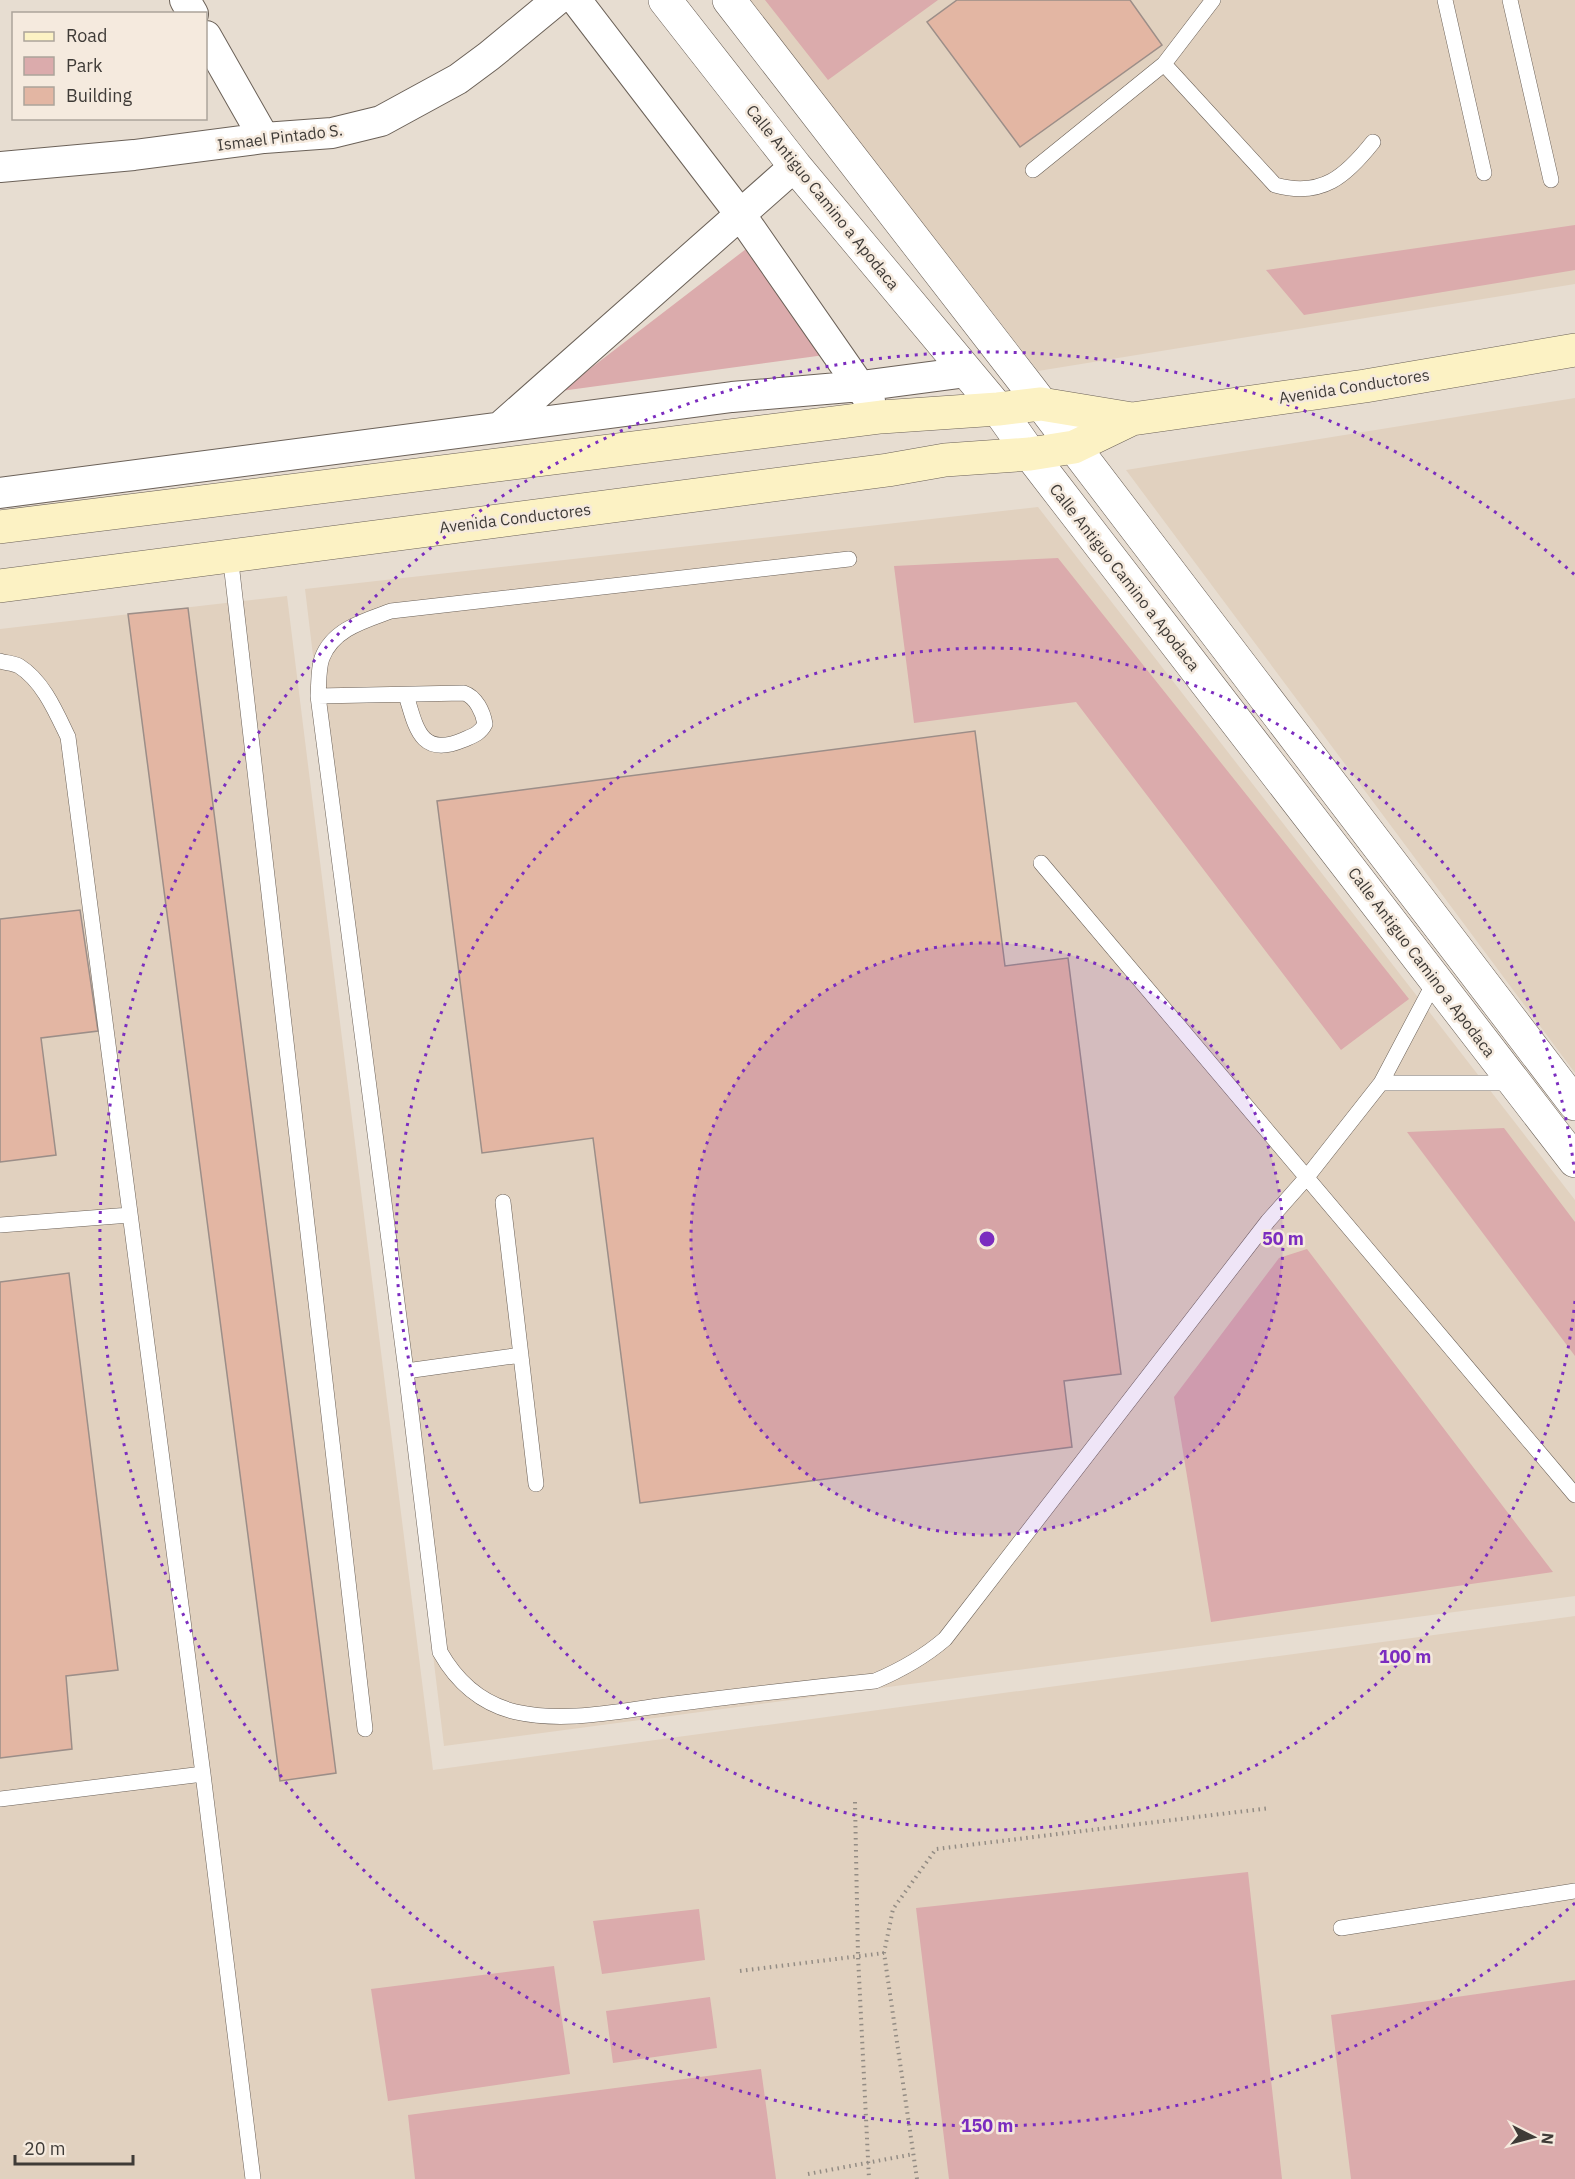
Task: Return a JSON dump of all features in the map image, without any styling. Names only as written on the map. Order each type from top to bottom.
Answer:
[{"type":"main road","name":"Avenida Conductores","points":[[0,586],[230,554],[888,470],[945,460],[1030,454],[1074,447],[1132,419],[1365,386],[1575,350]]},
{"type":"main road","points":[[0,527],[881,417],[1041,404],[1132,419]]},
{"type":"street","name":"Ismael Pintado S.","points":[[0,167],[134,155],[264,138],[332,133],[381,121],[458,79],[557,0]]},
{"type":"street","points":[[576,0],[740,214],[881,417]]},
{"type":"street","name":"Calle Antiguo Camino a Apodaca","points":[[666,0],[795,166],[998,409],[1030,454],[1575,1161]]},
{"type":"street","points":[[729,0],[1074,447],[1575,1104]]},
{"type":"street","points":[[207,38],[264,138]]},
{"type":"street","points":[[500,427],[795,166]]},
{"type":"street","points":[[0,493],[732,397],[861,386],[967,372]]},
{"type":"lane","points":[[1033,170],[1164,64],[1214,0]]},
{"type":"lane","points":[[1445,0],[1484,173]]},
{"type":"lane","points":[[1510,0],[1551,180]]},
{"type":"lane","points":[[1164,64],[1275,185],[1292,190],[1310,188],[1338,179],[1354,166],[1373,142]]},
{"type":"lane","points":[[230,554],[365,1729]]},
{"type":"lane","points":[[849,559],[391,611],[353,625],[335,639],[322,659],[318,696],[406,1371],[440,1652],[449,1669],[465,1687],[492,1704],[517,1712],[569,1716],[875,1681],[901,1670],[932,1651],[945,1638],[1268,1221],[1307,1177],[1381,1083],[1436,979]]},
{"type":"lane","points":[[0,661],[18,666],[32,679],[50,700],[68,737],[203,1774],[253,2179]]},
{"type":"lane","points":[[318,696],[455,692],[471,695],[485,724],[478,734],[453,744],[436,745],[418,733],[406,695]]},
{"type":"lane","points":[[1041,863],[1575,1495]]},
{"type":"lane","points":[[1381,1083],[1514,1083]]},
{"type":"lane","points":[[503,1202],[536,1484]]},
{"type":"lane","points":[[0,1225],[130,1215]]},
{"type":"lane","points":[[406,1371],[521,1355]]},
{"type":"lane","points":[[0,1798],[203,1774]]},
{"type":"lane","points":[[1341,1928],[1575,1891]]},
{"type":"path","points":[[855,1802],[858,1956],[868,2179]]},
{"type":"path","points":[[917,2179],[884,1953],[893,1909],[936,1849],[1270,1808]]},
{"type":"path","points":[[741,1971],[884,1953]]},
{"type":"path","points":[[808,2174],[914,2154]]},
{"type":"shaded area","points":[[749,0],[1575,0],[1575,284],[1038,371]]},
{"type":"shaded area","points":[[1575,398],[1575,1073],[1126,470]]},
{"type":"shaded area","points":[[1038,507],[1575,1200],[1575,1596],[444,1746],[305,589]]},
{"type":"shaded area","points":[[287,596],[433,1770],[1575,1616],[1575,2179],[0,2179],[0,629]]},
{"type":"green space","points":[[765,0],[938,0],[828,80]]},
{"type":"green space","points":[[1575,225],[1575,270],[1304,315],[1266,270]]},
{"type":"green space","points":[[746,249],[832,354],[561,391]]},
{"type":"green space","points":[[1058,558],[1409,999],[1341,1050],[1076,702],[914,723],[894,566]]},
{"type":"green space","points":[[1504,1128],[1575,1222],[1575,1356],[1407,1132]]},
{"type":"green space","points":[[1307,1249],[1553,1572],[1211,1622],[1174,1397],[1279,1258]]},
{"type":"green space","points":[[1248,1872],[1282,2179],[949,2179],[916,1908]]},
{"type":"green space","points":[[699,1909],[705,1960],[602,1974],[593,1921]]},
{"type":"green space","points":[[554,1966],[570,2074],[388,2101],[371,1989]]},
{"type":"green space","points":[[1575,1980],[1575,2179],[1351,2179],[1331,2015]]},
{"type":"green space","points":[[710,1997],[717,2048],[613,2063],[606,2011]]},
{"type":"green space","points":[[761,2069],[776,2179],[415,2179],[408,2115]]},
{"type":"building","points":[[957,0],[1130,0],[1162,45],[1020,147],[927,22]]},
{"type":"building","points":[[188,608],[336,1773],[280,1781],[128,614]]},
{"type":"building","points":[[975,731],[1005,966],[1068,958],[1121,1374],[1064,1381],[1072,1447],[640,1503],[593,1138],[482,1153],[437,801]]},
{"type":"building","points":[[80,910],[98,1031],[41,1038],[56,1155],[0,1162],[0,919]]},
{"type":"building","points":[[69,1273],[118,1670],[66,1676],[72,1749],[0,1758],[0,1282]]}]
